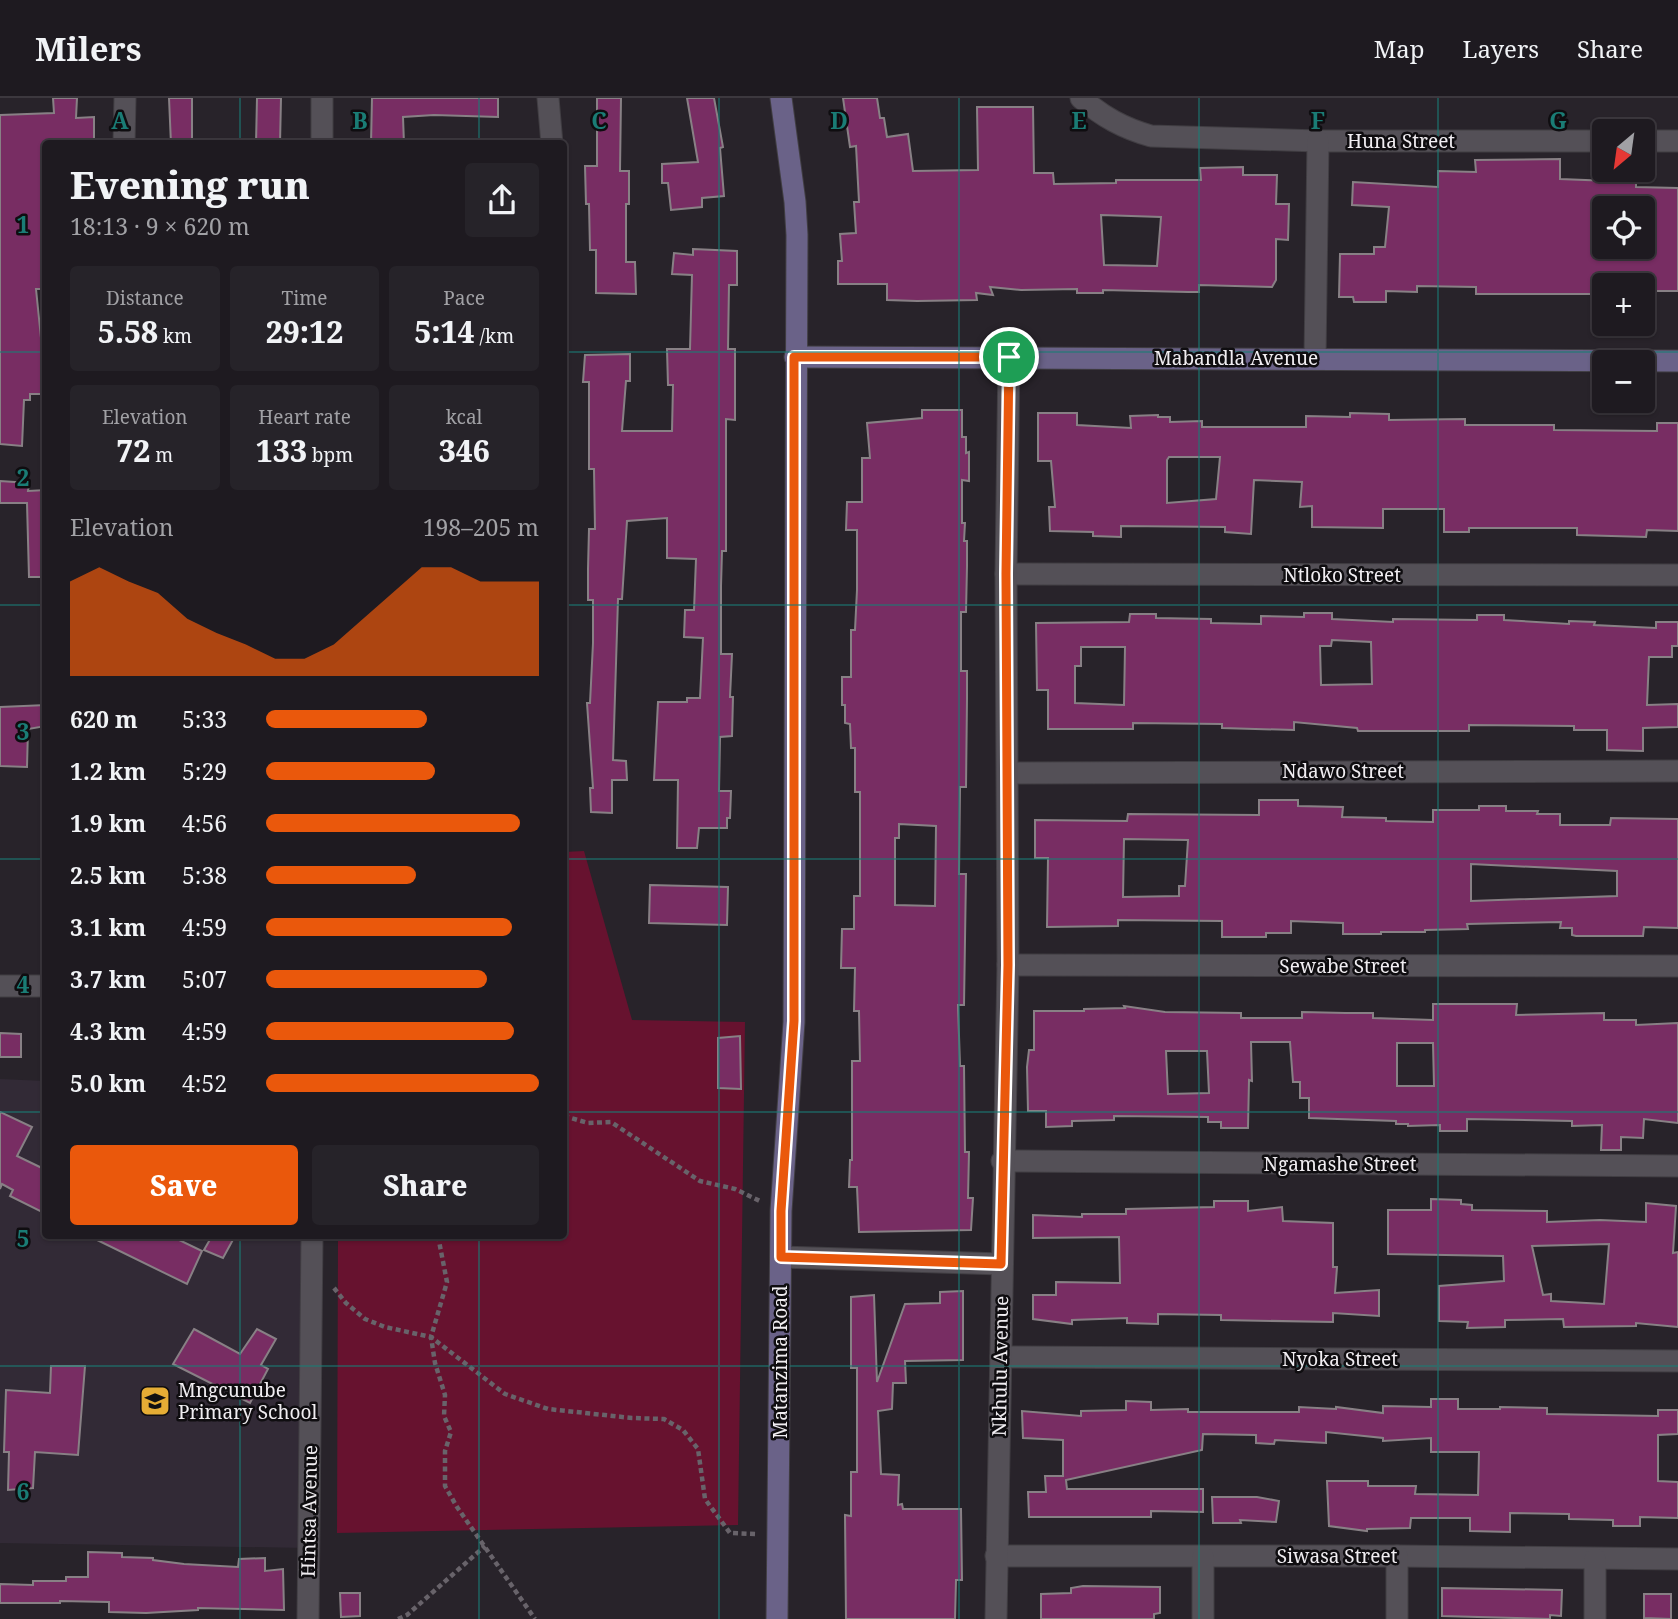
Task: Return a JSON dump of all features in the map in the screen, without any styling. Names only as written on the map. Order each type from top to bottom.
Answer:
[{"type":"street","points":[[124,140],[125,98]]},
{"type":"street","points":[[322,98],[322,140]]},
{"type":"street","points":[[548,98],[552,140]]},
{"type":"street","name":"Matanzima Road","points":[[777,1619],[781,1211],[794,1021],[794,357],[797,235],[780,98]]},
{"type":"street","name":"Huna Street","points":[[1082,98],[1100,114],[1117,124],[1151,136],[1318,141],[1592,141]]},
{"type":"street","points":[[1315,359],[1318,141]]},
{"type":"street","points":[[1656,141],[1678,141]]},
{"type":"street","name":"Mabandla Avenue","points":[[794,357],[1678,361]]},
{"type":"street","name":"Nkhulu Avenue","points":[[996,1619],[1002,1161],[1008,965],[1006,574],[1009,357]]},
{"type":"street","name":"Ntloko Street","points":[[1006,574],[1678,575]]},
{"type":"street","name":"Ndawo Street","points":[[1007,773],[1678,771]]},
{"type":"street","name":"Sewabe Street","points":[[1008,965],[1678,966]]},
{"type":"street","points":[[0,986],[42,986]]},
{"type":"street","name":"Ngamashe Street","points":[[1002,1161],[1678,1166]]},
{"type":"street","name":"Hintsa Avenue","points":[[308,1619],[312,1239]]},
{"type":"street","points":[[781,1257],[1001,1264]]},
{"type":"street","name":"Nyoka Street","points":[[1001,1357],[1678,1361]]},
{"type":"street","name":"Siwasa Street","points":[[996,1556],[1678,1559]]},
{"type":"street","points":[[1397,1556],[1397,1619]]},
{"type":"street","points":[[1203,1557],[1203,1619]]},
{"type":"street","points":[[1595,1559],[1595,1619]]},
{"type":"path","points":[[567,1117],[588,1123],[611,1122],[700,1181],[735,1189],[781,1211]]},
{"type":"path","points":[[439,1239],[447,1282],[432,1337],[435,1363],[445,1395],[444,1416],[451,1432],[445,1451],[445,1486],[535,1619]]},
{"type":"path","points":[[312,1260],[346,1303],[365,1319],[385,1327],[432,1337],[505,1395],[548,1409],[664,1419],[683,1430],[698,1449],[705,1499],[730,1533]]},
{"type":"path","points":[[398,1619],[407,1615],[485,1546]]},
{"type":"shaded area","points":[[584,851],[632,1020],[745,1022],[738,1525],[337,1533],[338,1239],[567,1239],[567,852]]},
{"type":"shaded area","name":"Mngcunube Primary School","points":[[0,1079],[42,1081],[42,1239],[312,1239],[309,1548],[0,1543]]},
{"type":"building","points":[[53,98],[77,98],[76,118],[94,117],[94,140],[42,140],[42,289],[36,289],[42,338],[42,394],[30,394],[30,400],[24,400],[22,446],[0,444],[0,115],[54,113]]},
{"type":"building","points":[[169,98],[192,98],[192,140],[171,140]]},
{"type":"building","points":[[257,98],[281,98],[280,140],[256,140]]},
{"type":"building","points":[[372,98],[498,98],[498,117],[403,117],[404,140],[371,140]]},
{"type":"building","points":[[597,98],[621,98],[620,171],[629,171],[626,262],[635,262],[636,294],[596,293],[596,250],[590,250],[585,166],[597,166]]},
{"type":"building","points":[[687,98],[714,98],[723,147],[720,148],[724,196],[702,198],[702,207],[671,210],[668,183],[662,183],[662,164],[698,162]]},
{"type":"building","points":[[843,98],[877,98],[887,137],[908,134],[913,171],[978,170],[977,107],[1033,107],[1034,173],[1053,173],[1054,184],[1116,183],[1116,180],[1201,180],[1200,168],[1243,167],[1243,175],[1277,175],[1276,204],[1289,204],[1288,240],[1276,239],[1276,280],[1272,287],[1199,285],[1199,292],[1103,290],[1103,293],[1077,293],[1077,289],[1021,290],[990,287],[993,295],[976,293],[977,300],[887,300],[887,284],[838,284],[838,261],[842,261],[840,234],[856,233],[854,202],[859,202],[856,146],[850,147]],"holes":[[[1101,215],[1161,217],[1157,266],[1104,265]]]},
{"type":"building","points":[[1560,159],[1560,179],[1636,182],[1636,187],[1678,188],[1678,291],[1655,291],[1655,273],[1592,273],[1592,294],[1476,294],[1476,287],[1417,286],[1417,292],[1386,291],[1386,302],[1354,302],[1353,297],[1339,297],[1340,254],[1374,254],[1374,247],[1385,247],[1389,207],[1352,205],[1353,182],[1438,187],[1438,171],[1476,172],[1475,160]]},
{"type":"building","points":[[693,249],[737,251],[737,285],[729,285],[728,349],[735,349],[735,420],[726,419],[726,551],[722,551],[721,586],[721,654],[732,654],[730,697],[733,697],[732,736],[720,737],[719,791],[731,791],[727,828],[699,828],[697,848],[677,848],[678,780],[654,780],[658,702],[687,702],[687,698],[700,698],[703,638],[684,637],[685,610],[694,610],[696,559],[667,558],[667,518],[627,521],[622,599],[618,599],[613,760],[626,761],[627,780],[612,780],[612,813],[591,812],[590,788],[593,788],[587,703],[590,703],[593,600],[588,600],[588,569],[589,529],[595,529],[594,469],[589,469],[589,382],[583,382],[585,355],[630,354],[630,381],[626,381],[622,431],[672,431],[673,385],[668,385],[667,349],[690,349],[692,275],[672,274],[674,253],[693,255]]},
{"type":"building","points":[[922,410],[962,410],[962,437],[966,437],[966,453],[969,452],[969,481],[962,480],[962,523],[965,523],[967,566],[966,612],[961,612],[961,671],[967,671],[967,699],[966,787],[960,787],[959,874],[966,874],[964,1005],[958,1005],[960,1066],[964,1066],[965,1152],[969,1152],[968,1198],[973,1198],[971,1230],[859,1232],[857,1187],[849,1187],[852,1160],[852,1061],[860,1061],[859,1011],[854,1011],[855,968],[841,968],[842,929],[854,929],[854,896],[860,896],[860,792],[855,792],[855,748],[851,748],[850,724],[845,723],[845,705],[842,705],[842,677],[851,677],[851,630],[855,630],[857,590],[857,530],[846,530],[847,502],[862,502],[862,458],[870,458],[867,423],[922,418]],"holes":[[[899,824],[936,826],[935,906],[895,905],[895,838],[899,838]]]},
{"type":"building","points":[[1038,413],[1077,413],[1077,425],[1131,428],[1130,416],[1158,415],[1170,417],[1170,422],[1202,421],[1202,427],[1306,427],[1306,416],[1350,417],[1350,413],[1389,414],[1389,420],[1465,419],[1465,425],[1554,425],[1554,430],[1657,431],[1657,423],[1678,423],[1678,531],[1647,530],[1646,537],[1577,535],[1577,528],[1469,528],[1469,532],[1444,532],[1444,509],[1383,509],[1383,528],[1312,527],[1312,506],[1300,507],[1302,482],[1254,480],[1251,534],[1225,532],[1225,527],[1121,526],[1121,537],[1093,536],[1093,532],[1050,531],[1049,507],[1055,507],[1051,461],[1038,461]],"holes":[[[1169,457],[1220,457],[1216,499],[1167,503]]]},
{"type":"building","points":[[0,481],[29,483],[28,491],[42,490],[42,577],[29,577],[27,503],[0,503]]},
{"type":"building","points":[[1304,613],[1332,613],[1332,619],[1393,622],[1393,619],[1477,620],[1477,615],[1504,615],[1504,620],[1569,624],[1569,621],[1595,622],[1594,625],[1656,628],[1656,622],[1678,622],[1678,646],[1672,646],[1672,657],[1649,657],[1647,705],[1678,704],[1678,727],[1643,728],[1643,751],[1607,750],[1607,730],[1574,730],[1574,726],[1469,725],[1469,731],[1358,731],[1357,728],[1294,722],[1294,730],[1222,728],[1222,724],[1133,723],[1133,729],[1048,729],[1048,690],[1037,690],[1036,623],[1129,622],[1130,614],[1156,614],[1156,618],[1211,619],[1211,623],[1261,624],[1261,616],[1304,617]],"holes":[[[1332,640],[1371,642],[1372,684],[1321,685],[1320,646],[1331,646]],[[1081,647],[1125,647],[1124,705],[1075,703],[1075,666],[1081,666]]]},
{"type":"building","points":[[42,705],[42,727],[28,729],[27,767],[0,766],[0,707]]},
{"type":"building","points":[[1259,800],[1298,800],[1298,806],[1343,807],[1342,817],[1386,818],[1386,821],[1433,822],[1433,810],[1479,810],[1479,806],[1506,806],[1506,811],[1560,814],[1560,825],[1610,825],[1611,818],[1678,819],[1678,928],[1644,927],[1643,936],[1576,936],[1572,935],[1572,928],[1560,928],[1561,922],[1467,924],[1468,929],[1343,934],[1343,923],[1291,921],[1291,933],[1266,933],[1266,937],[1222,937],[1222,921],[1118,920],[1118,926],[1047,927],[1048,858],[1035,858],[1035,820],[1127,821],[1128,814],[1259,815]],"holes":[[[1124,839],[1188,840],[1185,886],[1179,886],[1179,896],[1123,897]],[[1471,864],[1617,871],[1617,896],[1471,901]]]},
{"type":"building","points":[[650,885],[728,887],[727,925],[649,923]]},
{"type":"building","points":[[1433,1004],[1517,1004],[1516,1015],[1604,1013],[1604,1020],[1636,1020],[1636,1025],[1678,1023],[1678,1123],[1644,1119],[1643,1138],[1621,1137],[1621,1150],[1601,1150],[1602,1125],[1572,1126],[1572,1121],[1467,1119],[1467,1131],[1440,1131],[1440,1125],[1408,1126],[1396,1124],[1396,1121],[1309,1118],[1309,1098],[1300,1098],[1300,1082],[1293,1082],[1290,1042],[1251,1042],[1252,1081],[1249,1080],[1248,1128],[1221,1128],[1221,1122],[1208,1122],[1208,1117],[1114,1116],[1114,1120],[1072,1121],[1072,1126],[1046,1127],[1046,1111],[1028,1111],[1027,1067],[1029,1050],[1034,1050],[1034,1011],[1084,1011],[1125,1008],[1124,1006],[1165,1012],[1241,1013],[1241,1018],[1302,1018],[1302,1012],[1373,1013],[1373,1018],[1433,1020]],"holes":[[[1397,1043],[1433,1043],[1434,1086],[1397,1086]],[[1166,1051],[1207,1051],[1209,1093],[1168,1094]]]},
{"type":"building","points":[[0,1033],[21,1034],[21,1057],[0,1057]]},
{"type":"building","points":[[740,1036],[741,1089],[718,1088],[718,1038]]},
{"type":"building","points":[[0,1112],[32,1127],[17,1156],[42,1168],[42,1212],[10,1196],[13,1190],[2,1184],[0,1189]]},
{"type":"building","points":[[1431,1199],[1461,1200],[1461,1204],[1472,1205],[1472,1210],[1547,1211],[1547,1222],[1646,1222],[1646,1203],[1676,1206],[1673,1253],[1678,1252],[1678,1327],[1636,1323],[1636,1326],[1564,1327],[1563,1319],[1505,1320],[1505,1327],[1467,1328],[1468,1322],[1439,1321],[1439,1286],[1504,1281],[1503,1256],[1388,1254],[1388,1210],[1431,1210]],"holes":[[[1609,1244],[1604,1304],[1551,1301],[1551,1294],[1543,1295],[1532,1246]]]},
{"type":"building","points":[[1214,1201],[1248,1201],[1248,1211],[1282,1207],[1283,1221],[1333,1223],[1333,1267],[1337,1267],[1335,1293],[1379,1290],[1379,1316],[1333,1313],[1333,1322],[1221,1320],[1221,1315],[1158,1314],[1158,1324],[1127,1323],[1127,1318],[1072,1320],[1072,1324],[1033,1319],[1033,1295],[1056,1295],[1056,1282],[1120,1283],[1119,1237],[1033,1238],[1033,1215],[1082,1217],[1082,1214],[1126,1214],[1126,1209],[1214,1207]]},
{"type":"building","points":[[95,1239],[177,1239],[202,1251],[187,1284]]},
{"type":"building","points":[[210,1239],[233,1239],[223,1258],[204,1250]]},
{"type":"building","points":[[963,1291],[963,1360],[905,1361],[906,1383],[893,1383],[892,1409],[878,1411],[881,1474],[899,1475],[898,1505],[902,1504],[903,1509],[961,1509],[962,1580],[956,1580],[955,1619],[846,1619],[845,1515],[851,1516],[851,1472],[857,1472],[857,1368],[851,1368],[851,1297],[874,1295],[877,1382],[905,1304],[940,1303],[940,1292]]},
{"type":"building","points":[[194,1329],[240,1354],[257,1329],[276,1339],[261,1365],[268,1369],[250,1403],[173,1364]]},
{"type":"building","points":[[51,1366],[85,1366],[78,1455],[35,1452],[33,1488],[8,1490],[9,1452],[4,1452],[6,1390],[50,1393]]},
{"type":"building","points":[[1431,1399],[1458,1399],[1458,1409],[1547,1408],[1547,1414],[1658,1416],[1658,1410],[1678,1410],[1678,1434],[1658,1435],[1658,1481],[1678,1482],[1678,1518],[1640,1517],[1640,1526],[1613,1526],[1613,1520],[1569,1519],[1569,1514],[1510,1513],[1510,1532],[1470,1531],[1470,1518],[1411,1518],[1410,1528],[1367,1531],[1329,1526],[1327,1481],[1368,1481],[1368,1486],[1416,1486],[1415,1494],[1478,1495],[1479,1452],[1431,1452],[1431,1438],[1383,1441],[1383,1438],[1326,1432],[1326,1443],[1275,1440],[1274,1444],[1256,1443],[1256,1435],[1203,1434],[1202,1450],[1066,1480],[1067,1489],[1203,1489],[1203,1512],[1151,1511],[1151,1517],[1029,1517],[1028,1492],[1046,1492],[1045,1476],[1063,1476],[1063,1440],[1023,1438],[1022,1411],[1081,1416],[1081,1411],[1126,1410],[1126,1401],[1151,1402],[1151,1410],[1188,1409],[1188,1412],[1299,1412],[1299,1407],[1336,1407],[1383,1413],[1383,1406],[1431,1407]]},
{"type":"building","points":[[1212,1497],[1257,1497],[1279,1501],[1276,1522],[1240,1520],[1241,1523],[1213,1523]]},
{"type":"building","points":[[88,1552],[122,1553],[122,1557],[153,1558],[184,1564],[238,1567],[239,1559],[265,1558],[265,1571],[283,1569],[284,1610],[198,1608],[146,1613],[109,1612],[109,1602],[0,1603],[0,1584],[33,1585],[33,1581],[66,1581],[66,1577],[88,1577]]},
{"type":"building","points":[[1160,1587],[1160,1613],[1154,1614],[1154,1619],[1041,1619],[1041,1594],[1071,1593],[1071,1588]]},
{"type":"building","points":[[1442,1588],[1562,1590],[1561,1616],[1550,1615],[1550,1619],[1442,1616]]},
{"type":"building","points":[[340,1593],[360,1593],[360,1616],[341,1617]]},
{"type":"building","points":[[1644,1594],[1671,1594],[1671,1619],[1644,1618]]},
{"type":"place","name":"Mngcunube Primary School","points":[[155,1401]]},
{"type":"route","points":[[794,357],[1009,357],[1006,574],[1008,965],[1001,1264],[781,1257],[781,1211],[794,1021],[794,357]]}]
